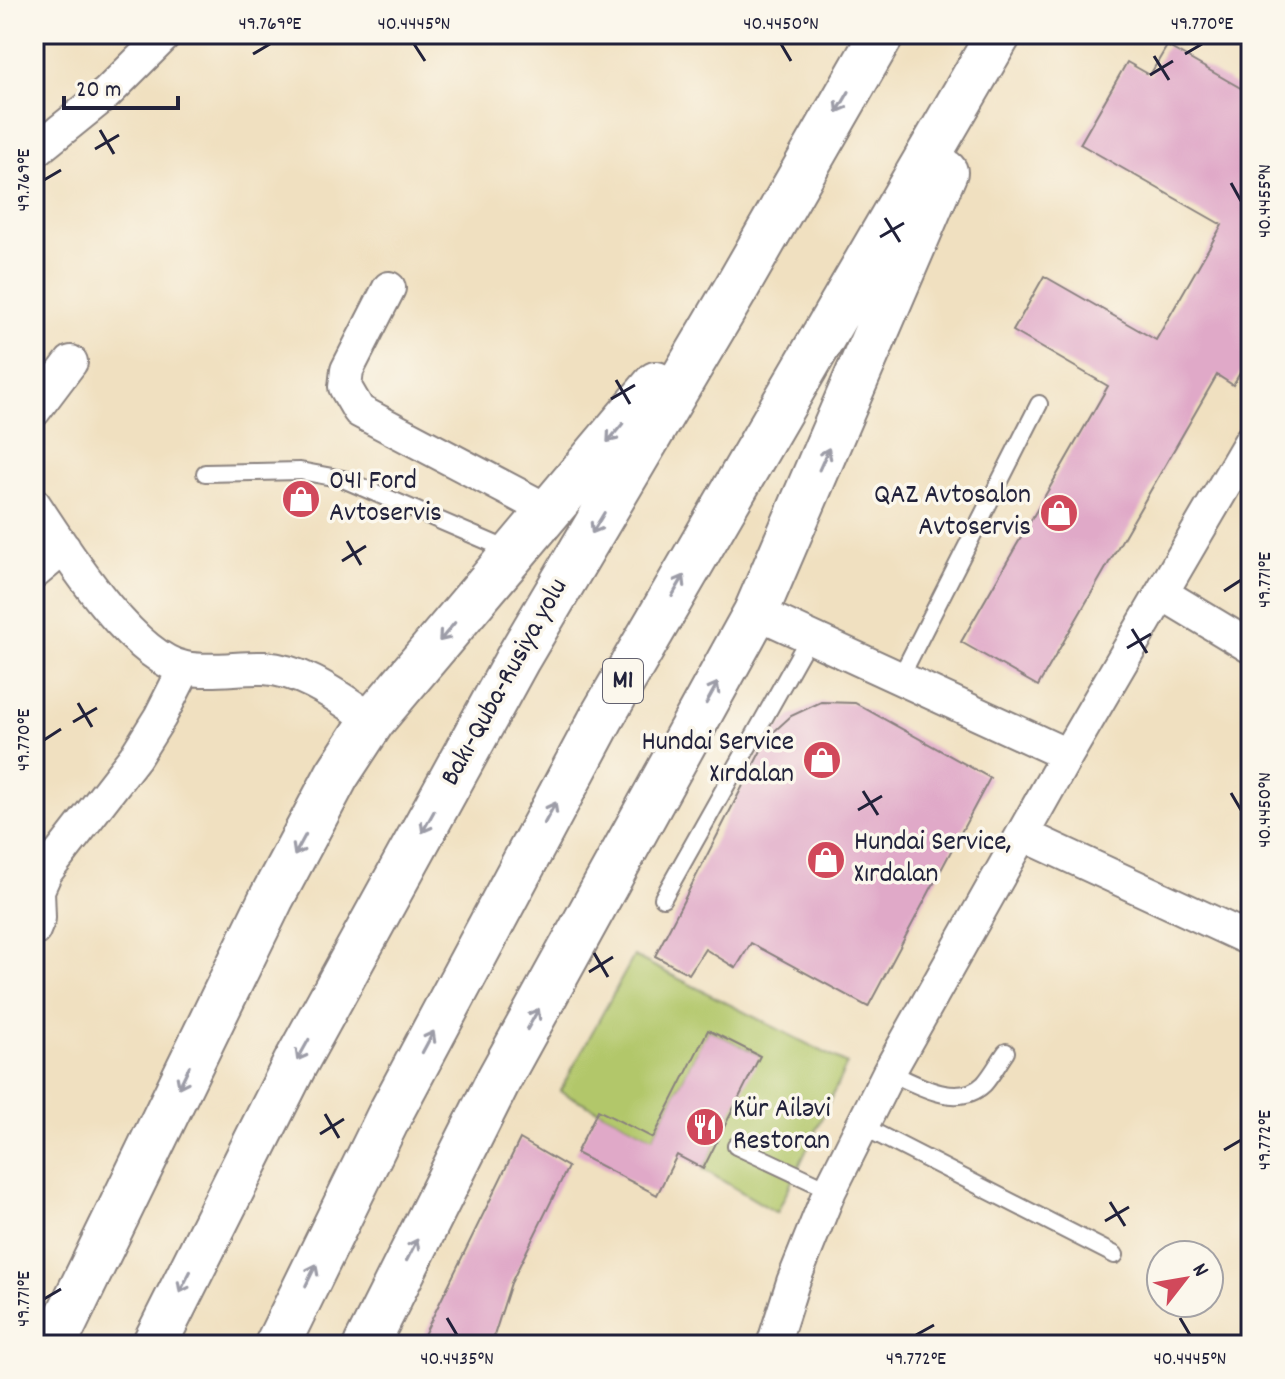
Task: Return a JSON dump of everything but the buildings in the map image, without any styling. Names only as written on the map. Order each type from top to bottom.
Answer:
[{"type":"highway","name":"Bakı-Quba-Rusiya yolu","points":[[154,1345],[295,1064],[518,658],[882,34]]},
{"type":"highway","points":[[366,1345],[499,1079],[756,612],[841,421],[1001,34]]},
{"type":"highway","name":"M1","points":[[277,1345],[390,1114],[602,717],[1001,34]]},
{"type":"highway","points":[[54,1345],[271,899],[337,775],[373,720],[737,287]]},
{"type":"street","points":[[34,152],[107,93],[166,34]]},
{"type":"street","points":[[389,288],[347,370],[345,387],[359,411],[549,511]]},
{"type":"street","points":[[34,411],[71,362]]},
{"type":"street","points":[[773,1345],[793,1282],[830,1190],[889,1072],[1067,755],[1249,448]]},
{"type":"street","points":[[34,504],[101,598],[137,639],[161,659],[185,668],[264,668],[305,677],[373,720]]},
{"type":"street","points":[[34,573],[64,548]]},
{"type":"street","points":[[1163,594],[1251,647]]},
{"type":"street","points":[[756,612],[1067,755]]},
{"type":"street","points":[[34,930],[39,918],[38,890],[46,872],[135,757],[185,668]]},
{"type":"street","points":[[1024,835],[1251,940]]},
{"type":"lane","points":[[900,678],[1039,404]]},
{"type":"lane","points":[[205,473],[300,471],[343,479],[514,553]]},
{"type":"lane","points":[[663,898],[810,636]]},
{"type":"lane","points":[[889,1072],[943,1095],[967,1094],[983,1084],[1006,1052]]},
{"type":"lane","points":[[862,1126],[1115,1255]]},
{"type":"lane","points":[[736,1146],[830,1190]]},
{"type":"green space","points":[[634,956],[847,1064],[777,1213],[703,1169],[759,1055],[708,1030],[653,1138],[560,1091]]},
{"type":"place","name":"041 Ford Avtoservis","points":[[301,499]]},
{"type":"place","name":"QAZ Avtosalon Avtoservis","points":[[1059,513]]},
{"type":"place","name":"Hundai Service Xırdalan","points":[[822,760]]},
{"type":"place","name":"Hundai Service, Xırdalan","points":[[826,860]]},
{"type":"place","name":"Kür Ailəvi Restoran","points":[[705,1127]]}]
